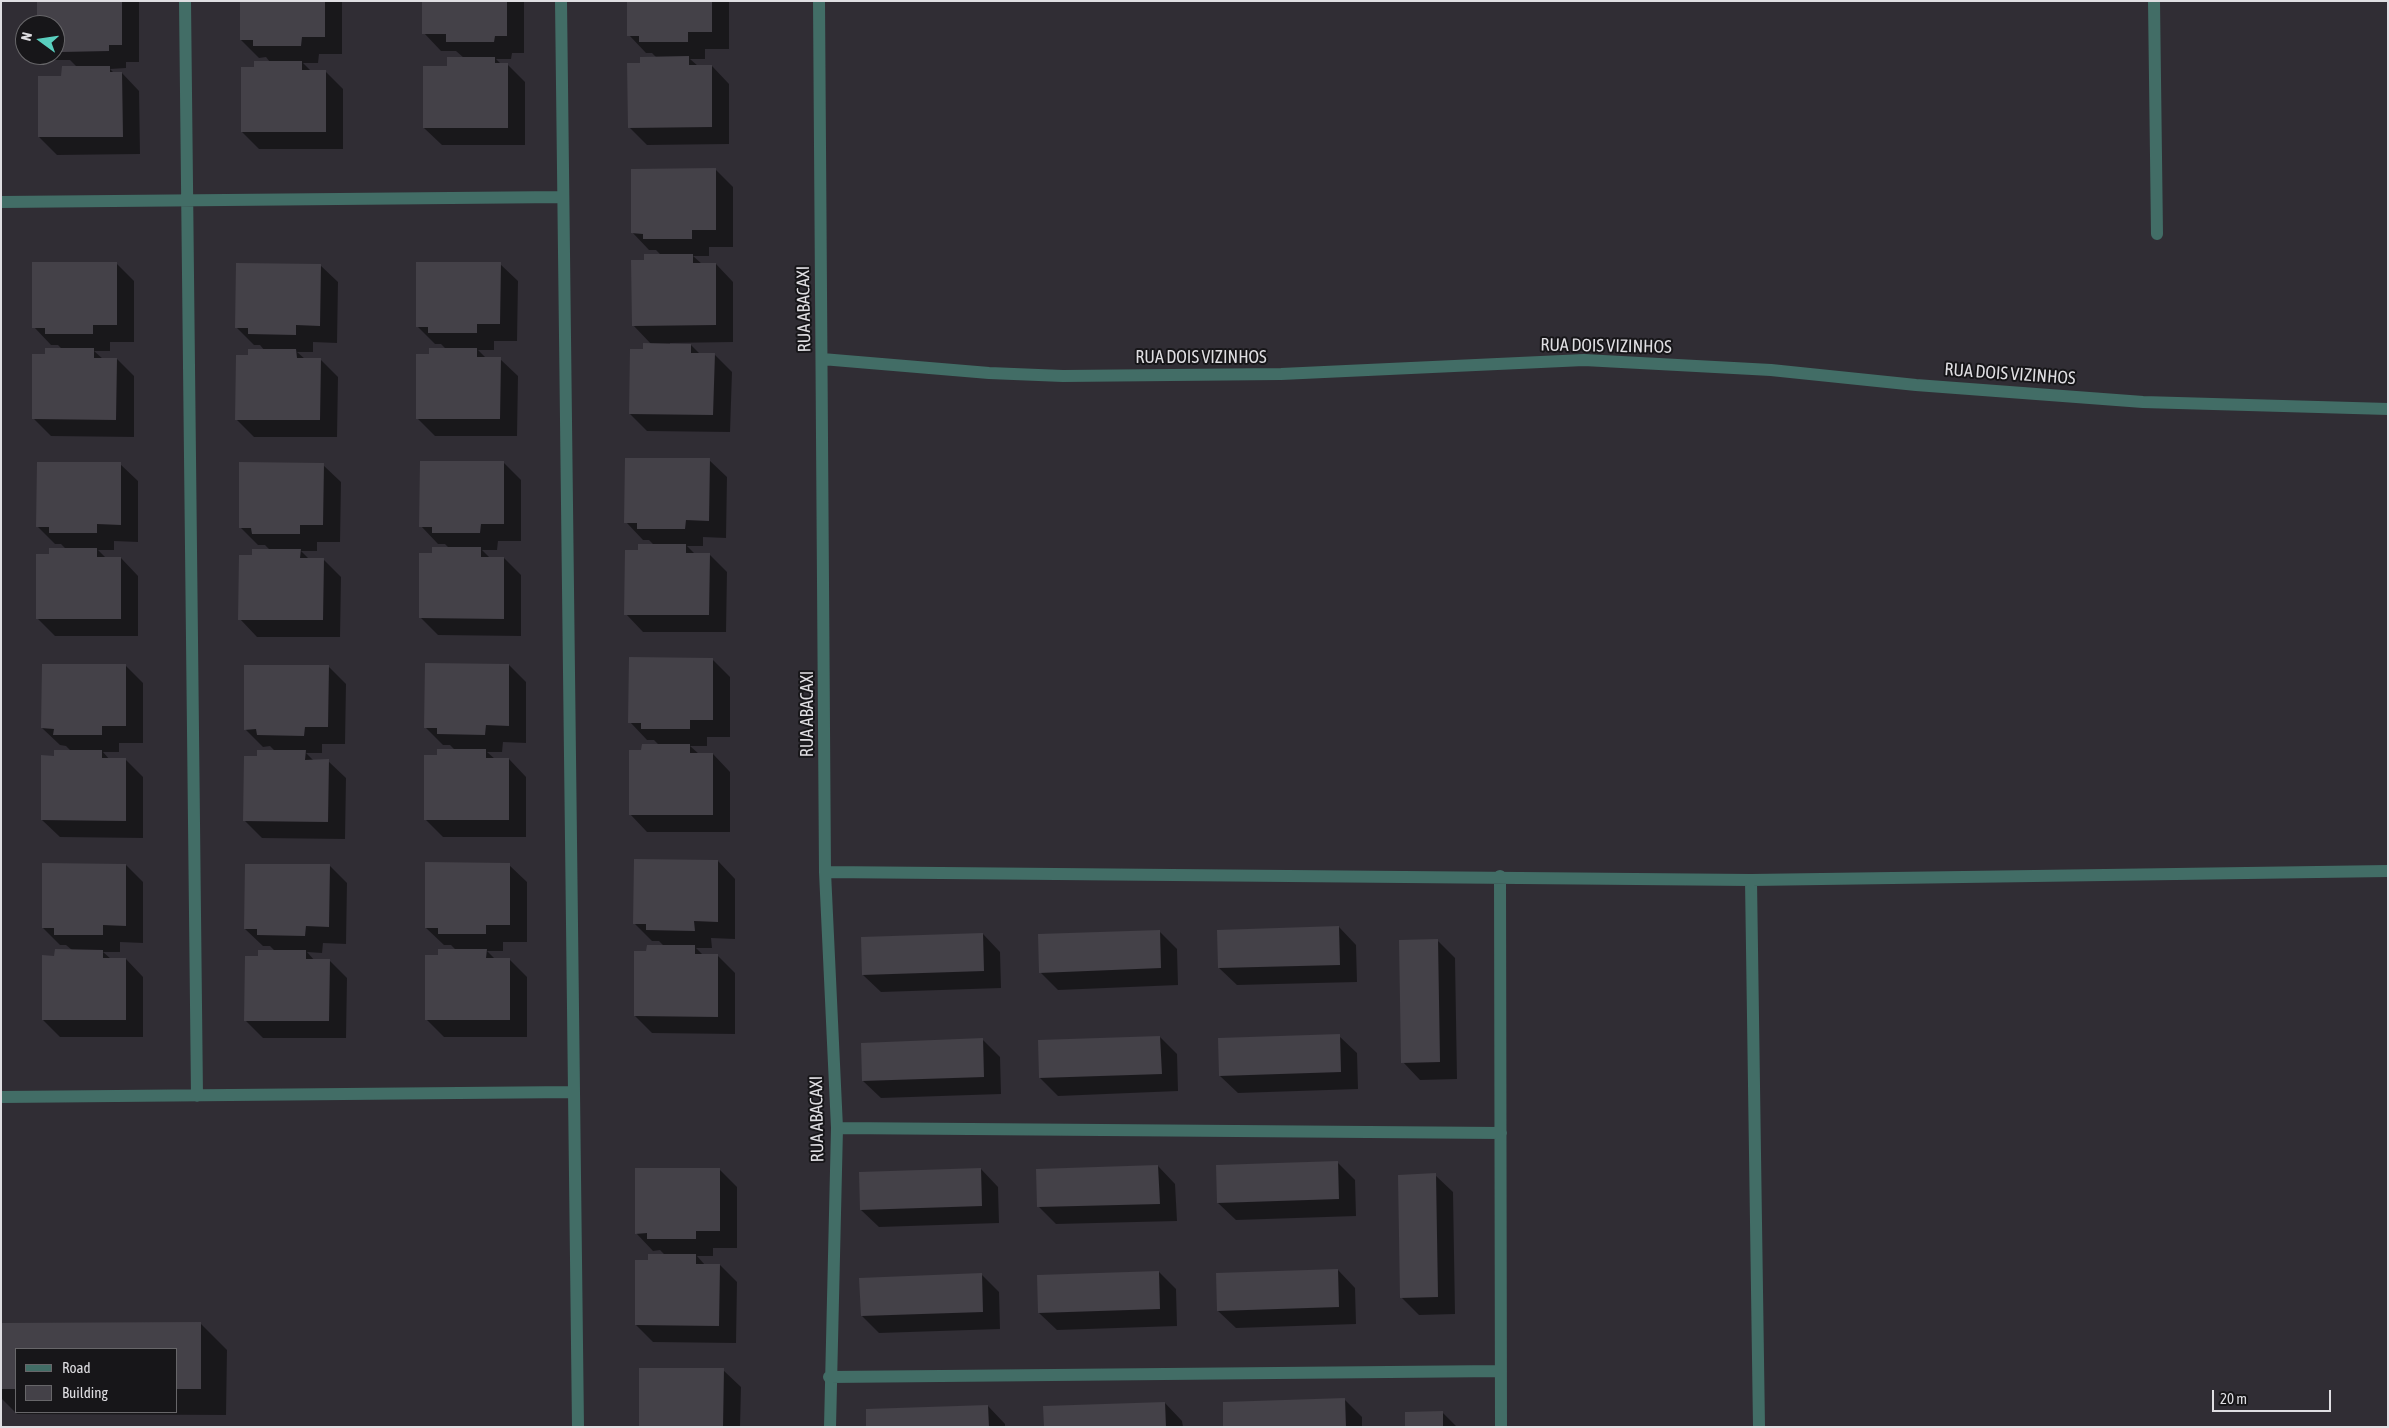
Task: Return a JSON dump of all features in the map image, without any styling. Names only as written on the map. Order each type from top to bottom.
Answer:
[{"type":"street","points":[[185,1],[197,1096]]},
{"type":"street","points":[[561,1],[578,1427]]},
{"type":"street","name":"RUA ABACAXI","points":[[819,1],[825,872],[837,1128],[829,1376],[830,1427]]},
{"type":"street","points":[[2154,1],[2157,234]]},
{"type":"street","points":[[1,202],[563,198]]},
{"type":"street","name":"RUA DOIS VIZINHOS","points":[[822,359],[1063,376],[1281,374],[1584,360],[1771,370],[1916,385],[2142,402],[2388,409]]},
{"type":"street","points":[[825,872],[1500,876],[1751,880],[2388,871]]},
{"type":"street","points":[[1500,876],[1501,1427]]},
{"type":"street","points":[[1751,880],[1759,1427]]},
{"type":"street","points":[[1,1097],[574,1092]]},
{"type":"street","points":[[837,1128],[1500,1133]]},
{"type":"street","points":[[829,1376],[1501,1371]]},
{"type":"building","points":[[37,1],[122,1],[122,45],[109,45],[109,51],[65,52],[65,15],[37,15]]},
{"type":"building","points":[[240,1],[325,1],[325,37],[302,37],[301,46],[253,46],[253,40],[240,40]]},
{"type":"building","points":[[422,1],[507,1],[507,36],[495,36],[494,42],[446,42],[446,34],[422,34]]},
{"type":"building","points":[[627,1],[712,1],[712,32],[688,32],[688,42],[639,42],[639,36],[627,36]]},
{"type":"building","points":[[689,56],[689,65],[712,65],[712,127],[628,128],[627,63],[640,63],[640,57]]},
{"type":"building","points":[[447,57],[495,57],[495,63],[508,63],[508,128],[423,128],[423,66],[447,66]]},
{"type":"building","points":[[254,61],[302,61],[302,70],[326,70],[326,132],[241,132],[241,67],[254,67]]},
{"type":"building","points":[[62,66],[110,66],[110,72],[122,72],[123,137],[38,137],[38,76],[61,76]]},
{"type":"building","points":[[716,168],[716,230],[692,230],[692,239],[643,239],[643,234],[631,233],[631,169]]},
{"type":"building","points":[[644,254],[693,254],[693,263],[716,263],[716,325],[632,326],[631,260],[644,260]]},
{"type":"building","points":[[32,262],[117,262],[117,325],[93,325],[93,334],[45,334],[45,328],[32,328]]},
{"type":"building","points":[[416,262],[501,262],[500,324],[477,324],[477,333],[428,333],[428,327],[416,327]]},
{"type":"building","points":[[236,263],[321,264],[320,326],[296,325],[296,335],[248,334],[248,328],[235,328]]},
{"type":"building","points":[[643,343],[691,344],[691,353],[715,353],[713,415],[629,414],[630,349],[643,349]]},
{"type":"building","points":[[45,348],[94,348],[94,358],[117,358],[116,420],[32,419],[32,354],[45,354]]},
{"type":"building","points":[[429,348],[477,348],[477,357],[501,357],[500,419],[416,419],[416,354],[429,354]]},
{"type":"building","points":[[248,349],[296,349],[297,358],[321,358],[320,420],[235,420],[236,355],[248,355]]},
{"type":"building","points":[[625,458],[710,458],[709,521],[686,520],[685,529],[637,529],[637,523],[624,523]]},
{"type":"building","points":[[420,461],[504,461],[504,524],[481,524],[480,533],[432,533],[432,527],[419,527]]},
{"type":"building","points":[[37,462],[121,462],[121,525],[97,524],[97,533],[49,533],[49,527],[36,527]]},
{"type":"building","points":[[239,462],[324,463],[323,525],[300,525],[300,534],[252,534],[251,528],[239,528]]},
{"type":"building","points":[[638,544],[686,544],[686,553],[710,553],[709,615],[624,615],[625,550],[638,550]]},
{"type":"building","points":[[432,547],[481,547],[481,557],[504,557],[504,619],[419,618],[419,553],[432,553]]},
{"type":"building","points":[[49,548],[97,548],[97,557],[121,557],[121,619],[36,619],[36,554],[49,554]]},
{"type":"building","points":[[252,549],[301,549],[300,558],[324,558],[323,620],[238,620],[239,555],[252,555]]},
{"type":"building","points":[[629,657],[713,658],[713,720],[690,720],[690,729],[641,729],[641,723],[628,723]]},
{"type":"building","points":[[425,663],[509,664],[509,726],[486,725],[485,735],[437,734],[437,728],[424,728]]},
{"type":"building","points":[[42,664],[126,664],[126,726],[102,726],[102,735],[53,735],[54,729],[41,728]]},
{"type":"building","points":[[244,665],[329,665],[328,727],[305,727],[304,736],[257,735],[256,729],[244,730]]},
{"type":"building","points":[[642,744],[690,744],[690,753],[713,753],[713,815],[629,815],[629,750],[641,750]]},
{"type":"building","points":[[437,749],[486,749],[486,758],[509,758],[509,820],[424,820],[424,755],[437,755]]},
{"type":"building","points":[[54,750],[102,750],[102,758],[126,758],[126,821],[41,820],[41,755],[54,756]]},
{"type":"building","points":[[257,750],[306,750],[305,760],[329,759],[328,822],[243,821],[244,756],[257,756]]},
{"type":"building","points":[[634,859],[718,860],[718,922],[694,921],[695,931],[646,930],[646,924],[633,924]]},
{"type":"building","points":[[425,862],[510,863],[510,925],[486,925],[486,934],[438,934],[438,928],[425,928]]},
{"type":"building","points":[[42,863],[126,864],[126,926],[103,925],[103,935],[54,935],[54,928],[42,928]]},
{"type":"building","points":[[245,864],[330,864],[329,927],[306,926],[305,936],[257,935],[257,929],[244,929]]},
{"type":"building","points":[[1339,926],[1340,965],[1218,968],[1217,930]]},
{"type":"building","points":[[1160,930],[1161,968],[1039,973],[1038,934]]},
{"type":"building","points":[[983,933],[984,971],[862,975],[861,937]]},
{"type":"building","points":[[1438,939],[1440,1062],[1401,1063],[1399,940]]},
{"type":"building","points":[[647,945],[695,945],[695,954],[718,954],[718,1017],[634,1016],[634,951],[646,951]]},
{"type":"building","points":[[55,949],[103,950],[103,958],[126,958],[126,1020],[42,1020],[42,955],[54,956]]},
{"type":"building","points":[[438,949],[487,949],[486,958],[510,958],[510,1020],[425,1020],[425,955],[438,955]]},
{"type":"building","points":[[258,950],[306,950],[306,959],[330,959],[329,1021],[244,1021],[245,956],[258,956]]},
{"type":"building","points":[[1340,1034],[1341,1072],[1219,1076],[1218,1038]]},
{"type":"building","points":[[1160,1036],[1162,1074],[1039,1078],[1038,1040]]},
{"type":"building","points":[[983,1038],[984,1077],[862,1081],[861,1043]]},
{"type":"building","points":[[1338,1161],[1339,1199],[1217,1203],[1216,1165]]},
{"type":"building","points":[[1158,1165],[1160,1204],[1037,1207],[1036,1169]]},
{"type":"building","points":[[635,1168],[720,1168],[720,1231],[696,1231],[696,1239],[647,1239],[647,1233],[635,1234]]},
{"type":"building","points":[[981,1168],[982,1206],[860,1210],[859,1172]]},
{"type":"building","points":[[1436,1173],[1438,1297],[1400,1298],[1398,1175]]},
{"type":"building","points":[[648,1254],[696,1254],[696,1264],[720,1264],[719,1326],[635,1325],[635,1260],[648,1260]]},
{"type":"building","points":[[1338,1269],[1339,1307],[1217,1311],[1216,1273]]},
{"type":"building","points":[[1159,1271],[1160,1309],[1038,1313],[1037,1275]]},
{"type":"building","points":[[982,1273],[983,1312],[861,1316],[859,1278]]},
{"type":"building","points":[[201,1322],[201,1389],[178,1389],[178,1348],[15,1348],[15,1389],[1,1389],[1,1323]]},
{"type":"building","points":[[639,1368],[724,1368],[723,1427],[639,1427]]},
{"type":"building","points":[[1345,1398],[1346,1427],[1223,1427],[1223,1402]]},
{"type":"building","points":[[1165,1402],[1166,1427],[1044,1427],[1043,1406]]},
{"type":"building","points":[[988,1405],[989,1427],[866,1427],[866,1409]]},
{"type":"building","points":[[1443,1411],[1443,1427],[1405,1427],[1405,1412]]}]
